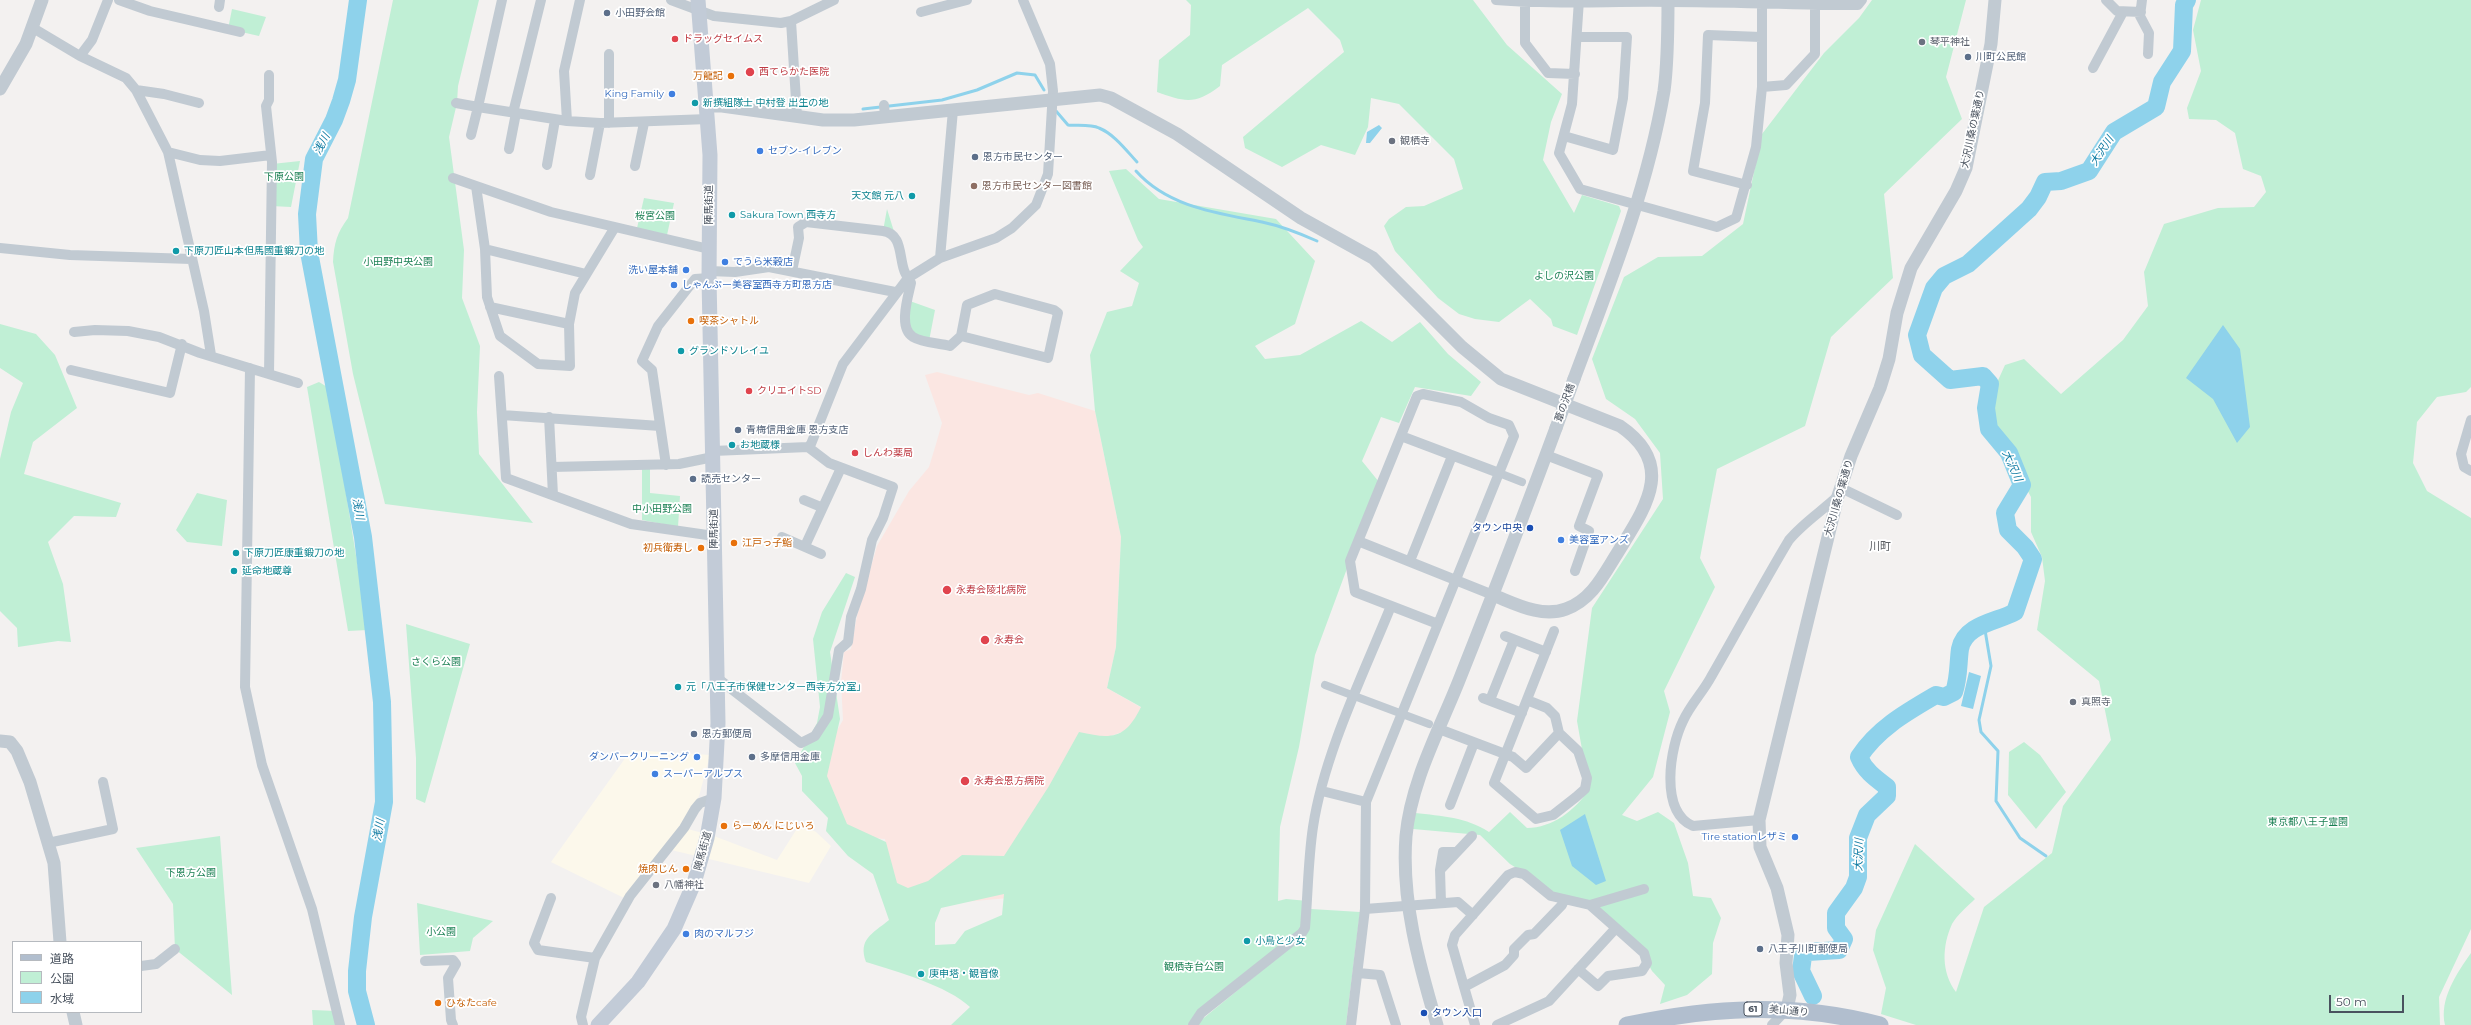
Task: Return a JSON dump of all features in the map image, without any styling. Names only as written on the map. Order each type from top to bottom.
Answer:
[{"type":"main road","name":"陣馬街道","points":[[598,1025],[638,982],[674,929],[696,877],[707,838],[714,798],[718,761],[709,275],[708,112],[699,5]]},
{"type":"main road","name":"美山通り","points":[[1627,1025],[1706,1010],[1787,1009],[1836,1016],[1880,1025]]},
{"type":"street","points":[[0,89],[4,76],[33,28],[42,0]]},
{"type":"street","points":[[80,56],[92,40],[108,0]]},
{"type":"street","points":[[119,0],[150,11],[240,32]]},
{"type":"street","points":[[471,135],[502,0]]},
{"type":"street","points":[[509,149],[515,113],[541,0]]},
{"type":"street","points":[[567,121],[564,71],[580,0]]},
{"type":"street","points":[[671,0],[699,5],[714,16],[780,24],[791,21],[834,0]]},
{"type":"street","points":[[921,12],[967,0]]},
{"type":"street","points":[[808,447],[811,444],[843,364],[895,292],[908,278],[940,258],[996,238],[1012,228],[1036,205],[1048,174],[1054,98],[1050,64],[1023,0]]},
{"type":"street","points":[[1496,0],[1579,2],[1815,2],[1858,5],[1862,0]]},
{"type":"street","name":"大沢川桑の葉通り","points":[[1787,1009],[1790,995],[1786,963],[1788,935],[1784,911],[1777,888],[1760,847],[1759,820],[1840,492],[1851,456],[1880,388],[1889,358],[1897,313],[1909,274],[1956,192],[1966,168],[1991,44],[1995,0]]},
{"type":"street","points":[[2106,0],[2117,11],[2141,12]]},
{"type":"street","points":[[2142,0],[2140,16],[2149,33],[2148,54]]},
{"type":"street","points":[[1525,1],[1525,43],[1548,73],[1575,74]]},
{"type":"street","name":"葦の沢橋","points":[[1437,1025],[1407,907],[1405,869],[1410,809],[1434,727],[1493,595],[1637,206],[1651,157],[1664,89],[1668,1]]},
{"type":"street","points":[[1579,2],[1572,104],[1559,153],[1580,189],[1717,227],[1736,218],[1747,185],[1756,147],[1762,86],[1762,2]]},
{"type":"street","points":[[1762,86],[1786,85],[1815,54],[1815,2]]},
{"type":"street","points":[[2093,68],[2122,12]]},
{"type":"street","points":[[791,21],[797,116]]},
{"type":"street","points":[[33,28],[80,56],[126,78],[136,90],[168,152],[204,311],[211,355]]},
{"type":"street","points":[[1747,185],[1693,171],[1705,103],[1708,35],[1761,36]]},
{"type":"street","points":[[1564,136],[1613,150],[1623,98],[1626,37],[1577,37]]},
{"type":"street","points":[[590,174],[605,123],[609,54]]},
{"type":"street","points":[[269,75],[269,100],[266,106],[271,155],[269,374]]},
{"type":"street","points":[[136,90],[164,94],[199,103]]},
{"type":"street","points":[[456,102],[555,120],[605,123],[644,123],[708,112],[722,106],[831,120],[885,110],[953,110],[1054,98],[1100,95],[1111,98],[1177,134],[1301,218],[1373,258],[1465,350],[1501,378],[1620,426],[1634,435],[1645,451],[1651,469],[1651,492],[1644,509],[1594,590],[1579,603],[1565,610],[1539,612],[1358,541]]},
{"type":"street","points":[[940,258],[953,110]]},
{"type":"street","points":[[547,165],[555,120]]},
{"type":"street","points":[[635,166],[644,123]]},
{"type":"street","points":[[168,152],[200,160],[220,161],[271,155]]},
{"type":"street","points":[[453,178],[551,212],[709,249]]},
{"type":"street","points":[[476,186],[485,249],[487,297],[500,336],[538,364],[570,366],[569,324],[574,293],[615,227]]},
{"type":"street","points":[[792,271],[799,238],[798,227],[806,222],[891,233],[896,238],[904,271],[912,283],[904,309],[908,332],[911,336],[950,346],[960,336],[967,305],[995,294],[1054,310],[1058,313],[1048,358],[960,336]]},
{"type":"street","points":[[0,248],[70,254],[191,259]]},
{"type":"street","points":[[485,249],[586,274]]},
{"type":"street","points":[[666,465],[652,370],[642,361],[658,326],[695,278],[769,267],[895,292]]},
{"type":"street","points":[[490,307],[569,324]]},
{"type":"street","points":[[74,332],[95,330],[128,331],[182,344],[200,353],[211,355],[298,383]]},
{"type":"street","points":[[71,370],[170,392],[182,344]]},
{"type":"street","points":[[250,368],[245,687],[262,764],[312,909],[340,1025]]},
{"type":"street","points":[[499,376],[506,478],[631,524],[714,536]]},
{"type":"street","points":[[1351,1025],[1365,909],[1366,802],[1402,714],[1514,436],[1509,425],[1488,418],[1461,402],[1423,394],[1417,396],[1350,561],[1355,592],[1438,624]]},
{"type":"street","points":[[502,415],[549,417],[660,426]]},
{"type":"street","points":[[549,417],[553,495]]},
{"type":"street","points":[[2471,420],[2461,454],[2464,467],[2471,471]]},
{"type":"street","points":[[1401,436],[1522,482]]},
{"type":"street","points":[[552,467],[666,465],[713,454],[808,447],[828,463],[893,487],[883,518],[872,540],[861,589],[851,617],[848,642],[839,650],[830,708],[824,725],[815,736],[801,743],[716,677]]},
{"type":"street","points":[[1546,455],[1598,475],[1579,526],[1589,531],[1575,571]]},
{"type":"street","points":[[1410,561],[1452,456]]},
{"type":"street","points":[[805,546],[821,507],[824,506],[841,468]]},
{"type":"street","points":[[1759,820],[1693,826],[1687,824],[1680,815],[1672,796],[1671,761],[1675,743],[1683,721],[1708,683],[1789,540],[1799,528],[1815,518],[1840,492],[1897,515]]},
{"type":"street","points":[[804,500],[821,507]]},
{"type":"street","points":[[782,537],[821,554]]},
{"type":"street","points":[[1193,1025],[1201,1013],[1302,933],[1306,928],[1313,827],[1332,752],[1391,606]]},
{"type":"street","points":[[1527,700],[1547,708],[1555,716],[1559,733],[1578,751],[1587,778],[1585,789],[1553,815],[1536,819],[1494,783],[1554,631]]},
{"type":"street","points":[[1522,713],[1486,699],[1510,638],[1546,652]]},
{"type":"street","points":[[1325,685],[1506,754],[1513,757],[1526,768],[1559,733]]},
{"type":"street","points":[[0,741],[10,742],[17,752],[30,782],[54,863],[60,941]]},
{"type":"street","points":[[1450,805],[1474,743]]},
{"type":"street","points":[[48,843],[113,829],[103,782]]},
{"type":"street","points":[[1322,791],[1366,802]]},
{"type":"street","points":[[584,1025],[582,1017],[584,1003],[595,958],[630,896],[684,828],[700,803],[714,798]]},
{"type":"street","points":[[1441,903],[1440,870],[1443,852],[1457,852],[1471,833]]},
{"type":"street","points":[[1476,1025],[1452,945],[1455,935],[1508,876],[1515,872],[1524,874],[1551,896],[1590,906],[1644,953],[1647,963],[1642,971],[1608,976],[1598,986],[1578,969]]},
{"type":"street","points":[[1590,906],[1644,889]]},
{"type":"street","points":[[551,898],[534,943],[538,950],[595,958]]},
{"type":"street","points":[[1464,987],[1505,965],[1514,955],[1514,949],[1528,935],[1534,934],[1562,905],[1564,900]]},
{"type":"street","points":[[1365,909],[1458,902],[1473,915]]},
{"type":"street","points":[[1497,1025],[1549,1001],[1616,928]]},
{"type":"street","points":[[142,966],[156,964],[175,949]]},
{"type":"street","points":[[425,961],[453,960],[456,964],[448,978],[451,1020],[453,1025]]},
{"type":"street","points":[[1358,973],[1380,976],[1396,1025]]},
{"type":"street","points":[[1772,1025],[1787,1009]]},
{"type":"street","points":[[73,1013],[76,1025]]},
{"type":"shaded area","name":"永寿会","points":[[937,372],[1029,395],[1038,393],[1095,411],[1121,537],[1116,647],[1107,688],[1142,708],[1128,730],[1105,738],[1008,898],[942,904],[894,894],[885,839],[862,837],[840,822],[813,773],[843,720],[841,682],[844,652],[851,649],[857,616],[877,546],[909,491],[929,467],[942,423],[925,375]]},
{"type":"shaded area","points":[[631,750],[710,755],[699,796],[680,827],[714,836],[777,860],[800,824],[816,832],[831,846],[809,883],[663,848],[624,898],[551,862]]},
{"type":"green space","name":"小田野中央公園","points":[[393,0],[479,0],[458,86],[457,103],[449,137],[464,250],[462,298],[480,346],[477,412],[479,454],[533,523],[385,504],[353,374],[333,262],[337,238],[348,218]]},
{"type":"green space","name":"よしの沢公園","points":[[1186,0],[1473,0],[1507,45],[1562,94],[1551,122],[1543,160],[1574,213],[1582,195],[1619,206],[1621,211],[1577,335],[1553,326],[1551,319],[1530,299],[1499,322],[1475,319],[1459,314],[1438,298],[1395,251],[1384,226],[1389,219],[1406,207],[1424,206],[1463,189],[1454,159],[1399,104],[1371,98],[1368,127],[1355,155],[1321,145],[1282,167],[1245,148],[1243,137],[1344,52],[1340,40],[1308,8],[1222,65],[1220,86],[1204,96],[1196,99],[1183,100],[1157,92],[1159,60],[1190,35],[1191,5]]},
{"type":"green space","points":[[1872,0],[1966,0],[1946,77],[1962,119],[1884,194],[1893,278],[1831,337],[1805,426],[1717,469],[1700,558],[1715,587],[1664,691],[1670,712],[1653,777],[1622,815],[1637,821],[1658,812],[1674,823],[1688,863],[1693,896],[1711,898],[1721,918],[1713,943],[1712,974],[1687,995],[1660,1004],[1665,985],[1652,971],[1640,949],[1590,905],[1551,896],[1526,874],[1510,864],[1480,835],[1413,829],[1415,813],[1444,816],[1463,820],[1489,832],[1510,812],[1527,828],[1536,827],[1554,821],[1570,811],[1584,797],[1589,789],[1577,721],[1592,608],[1663,499],[1660,453],[1635,419],[1606,399],[1592,359],[1624,277],[1658,257],[1702,256],[1743,224],[1762,134],[1824,53],[1859,18]]},
{"type":"green space","name":"東京都八王子霊園","points":[[2201,0],[2471,0],[2471,387],[2466,392],[2437,397],[2417,422],[2413,463],[2427,491],[2471,518],[2471,929],[2439,997],[2440,1025],[1916,1025],[1881,1014],[1886,988],[1873,950],[1876,930],[1915,844],[1975,899],[1954,921],[1946,941],[1946,967],[1951,984],[1956,992],[1984,907],[2052,853],[2063,806],[2111,740],[2099,681],[2037,630],[2045,581],[2042,557],[2031,532],[2031,497],[1989,420],[1995,387],[2005,365],[2024,359],[2061,394],[2123,340],[2148,306],[2144,272],[2164,224],[2218,208],[2254,207],[2266,192],[2261,176],[2243,169],[2235,133],[2216,120],[2189,119],[2187,108],[2201,71],[2193,30]]},
{"type":"green space","points":[[232,9],[266,17],[259,36],[228,29]]},
{"type":"green space","name":"下原公園","points":[[300,161],[291,207],[271,206],[272,164]]},
{"type":"green space","name":"観栖寺台公園","points":[[1126,169],[1159,199],[1276,219],[1315,261],[1295,324],[1255,346],[1265,359],[1300,355],[1361,321],[1392,342],[1420,322],[1448,354],[1481,382],[1471,396],[1415,387],[1399,423],[1381,417],[1362,461],[1379,482],[1315,655],[1299,747],[1280,827],[1278,901],[1286,899],[1308,901],[1305,928],[1193,1025],[951,1025],[970,1007],[960,999],[949,992],[921,980],[866,962],[864,954],[865,942],[872,933],[889,920],[873,874],[848,856],[826,831],[828,818],[802,791],[802,776],[795,763],[817,723],[820,707],[813,639],[822,612],[846,573],[855,577],[830,652],[840,719],[827,776],[847,824],[886,842],[897,883],[908,888],[928,881],[962,855],[1004,856],[1049,786],[1079,732],[1100,736],[1116,734],[1129,726],[1135,718],[1141,707],[1107,688],[1116,647],[1121,537],[1095,411],[1090,355],[1107,312],[1132,306],[1139,283],[1120,271],[1143,247],[1138,240],[1109,171]],"holes":[[[1004,894],[1002,915],[965,931],[955,944],[935,945],[935,923],[941,908]]]},
{"type":"green space","name":"桜宮公園","points":[[644,198],[674,203],[667,235],[637,228]]},
{"type":"green space","points":[[887,209],[896,238],[883,231]]},
{"type":"green space","points":[[907,300],[935,310],[929,341],[911,336]]},
{"type":"green space","points":[[0,324],[36,334],[55,355],[77,408],[33,442],[24,474],[121,503],[116,517],[74,516],[48,542],[63,584],[71,642],[58,641],[18,647],[17,628],[0,611],[0,459],[11,412],[23,383],[0,368]]},
{"type":"green space","points":[[319,382],[329,388],[368,630],[348,631],[307,387]]},
{"type":"green space","name":"中小田野公園","points":[[642,467],[650,468],[650,493],[680,496],[678,527],[642,520]]},
{"type":"green space","points":[[197,493],[227,500],[222,546],[187,542],[176,530]]},
{"type":"green space","name":"さくら公園","points":[[406,624],[470,644],[425,803],[416,799],[416,758]]},
{"type":"green space","points":[[2024,742],[2040,755],[2066,792],[2036,829],[2008,795],[2009,752]]},
{"type":"green space","name":"下恩方公園","points":[[220,836],[232,995],[175,949],[173,904],[136,848]]},
{"type":"green space","name":"小公園","points":[[417,903],[493,921],[473,938],[470,951],[420,955]]},
{"type":"green space","points":[[1311,909],[1360,912],[1346,1025],[1198,1025],[1200,1021],[1304,936]]},
{"type":"green space","points":[[2471,953],[2471,1025],[2445,1025],[2445,1006],[2450,987]]},
{"type":"green space","points":[[312,1010],[336,1011],[340,1025],[313,1025]]},
{"type":"water","points":[[1379,125],[1382,128],[1370,143],[1366,143],[1367,132]]},
{"type":"water","points":[[2223,325],[2240,349],[2250,427],[2237,443],[2213,399],[2186,378]]},
{"type":"water","points":[[1969,672],[1981,676],[1973,709],[1961,706]]},
{"type":"water","points":[[1585,814],[1606,881],[1596,885],[1572,866],[1560,830]]},
{"type":"waterway","name":"浅川","points":[[358,0],[347,80],[334,120],[314,159],[307,214],[309,252],[363,537],[382,702],[384,802],[363,917],[357,971],[357,991],[366,1025]]},
{"type":"waterway","name":"大沢川","points":[[1813,996],[1801,971],[1803,956],[1808,952],[1839,950],[1844,939],[1836,928],[1836,913],[1854,888],[1858,877],[1858,838],[1867,815],[1887,796],[1887,787],[1867,770],[1859,757],[1875,737],[1904,714],[1936,695],[1944,697],[1954,692],[1958,676],[1960,649],[1963,641],[1968,634],[1975,629],[2015,612],[2033,559],[2025,547],[2008,530],[2005,513],[2022,485],[2009,453],[1989,429],[1986,408],[1990,384],[1983,376],[1950,380],[1922,355],[1917,335],[1934,288],[1944,276],[1968,264],[2029,209],[2038,197],[2045,182],[2061,181],[2089,171],[2114,132],[2156,107],[2162,82],[2182,51],[2184,5],[2187,0]]},
{"type":"waterway","points":[[863,109],[942,100],[977,90],[1017,73],[1035,75],[1044,90]]},
{"type":"waterway","points":[[1056,111],[1068,125],[1092,126],[1110,134],[1137,162]]},
{"type":"waterway","points":[[1136,171],[1149,183],[1178,201],[1194,207],[1276,226],[1317,241]]},
{"type":"waterway","points":[[1984,624],[1991,666],[1979,720],[1981,732],[1998,751],[1996,801],[2020,838],[2046,856]]},
{"type":"place","name":"小田野会館","points":[[607,13]]},
{"type":"place","name":"ドラッグセイムス","points":[[675,39]]},
{"type":"place","name":"琴平神社","points":[[1922,42]]},
{"type":"place","name":"川町公民館","points":[[1968,57]]},
{"type":"place","name":"西てらかた医院","points":[[750,72]]},
{"type":"place","name":"万龍記","points":[[731,76]]},
{"type":"place","name":"King Family","points":[[672,94]]},
{"type":"place","name":"新撰組隊士 中村登 出生の地","points":[[695,103]]},
{"type":"place","name":"観栖寺","points":[[1392,141]]},
{"type":"place","name":"セブン-イレブン","points":[[760,151]]},
{"type":"place","name":"恩方市民センター","points":[[975,157]]},
{"type":"place","name":"恩方市民センター図書館","points":[[974,186]]},
{"type":"place","name":"天文館 元八","points":[[912,196]]},
{"type":"place","name":"Sakura Town 西寺方","points":[[732,215]]},
{"type":"place","name":"下原刀匠山本但馬國重鍛刀の地","points":[[176,251]]},
{"type":"place","name":"でうら米穀店","points":[[725,262]]},
{"type":"place","name":"洗い屋本舗","points":[[686,270]]},
{"type":"place","name":"しゃんぷー美容室西寺方町恩方店","points":[[674,285]]},
{"type":"place","name":"喫茶シャトル","points":[[691,321]]},
{"type":"place","name":"グランドソレイユ","points":[[681,351]]},
{"type":"place","name":"クリエイトSD","points":[[749,391]]},
{"type":"place","name":"青梅信用金庫 恩方支店","points":[[738,430]]},
{"type":"place","name":"お地蔵様","points":[[732,445]]},
{"type":"place","name":"しんわ薬局","points":[[855,453]]},
{"type":"place","name":"読売センター","points":[[693,479]]},
{"type":"place","name":"タウン中央","points":[[1530,528]]},
{"type":"place","name":"美容室アンズ","points":[[1561,540]]},
{"type":"place","name":"江戸っ子鮨","points":[[734,543]]},
{"type":"place","name":"初兵衛寿し","points":[[701,548]]},
{"type":"place","name":"下原刀匠康重鍛刀の地","points":[[236,553]]},
{"type":"place","name":"延命地蔵尊","points":[[234,571]]},
{"type":"place","name":"永寿会陵北病院","points":[[947,590]]},
{"type":"place","name":"永寿会","points":[[985,640]]},
{"type":"place","name":"元「八王子市保健センター西寺方分室」","points":[[678,687]]},
{"type":"place","name":"真照寺","points":[[2073,702]]},
{"type":"place","name":"恩方郵便局","points":[[694,734]]},
{"type":"place","name":"ダンパークリーニング","points":[[697,757]]},
{"type":"place","name":"多摩信用金庫","points":[[752,757]]},
{"type":"place","name":"スーパーアルプス","points":[[655,774]]},
{"type":"place","name":"永寿会恩方病院","points":[[965,781]]},
{"type":"place","name":"らーめん にじいろ","points":[[724,826]]},
{"type":"place","name":"Tire stationレザミ","points":[[1795,837]]},
{"type":"place","name":"焼肉じん","points":[[686,869]]},
{"type":"place","name":"八幡神社","points":[[656,885]]},
{"type":"place","name":"肉のマルフジ","points":[[686,934]]},
{"type":"place","name":"小鳥と少女","points":[[1247,941]]},
{"type":"place","name":"八王子川町郵便局","points":[[1760,949]]},
{"type":"place","name":"庚申塔・観音像","points":[[921,974]]},
{"type":"place","name":"ひなたcafe","points":[[438,1003]]},
{"type":"place","name":"タウン入口","points":[[1424,1013]]},
{"type":"district","name":"川町","points":[[1880,547]]}]
